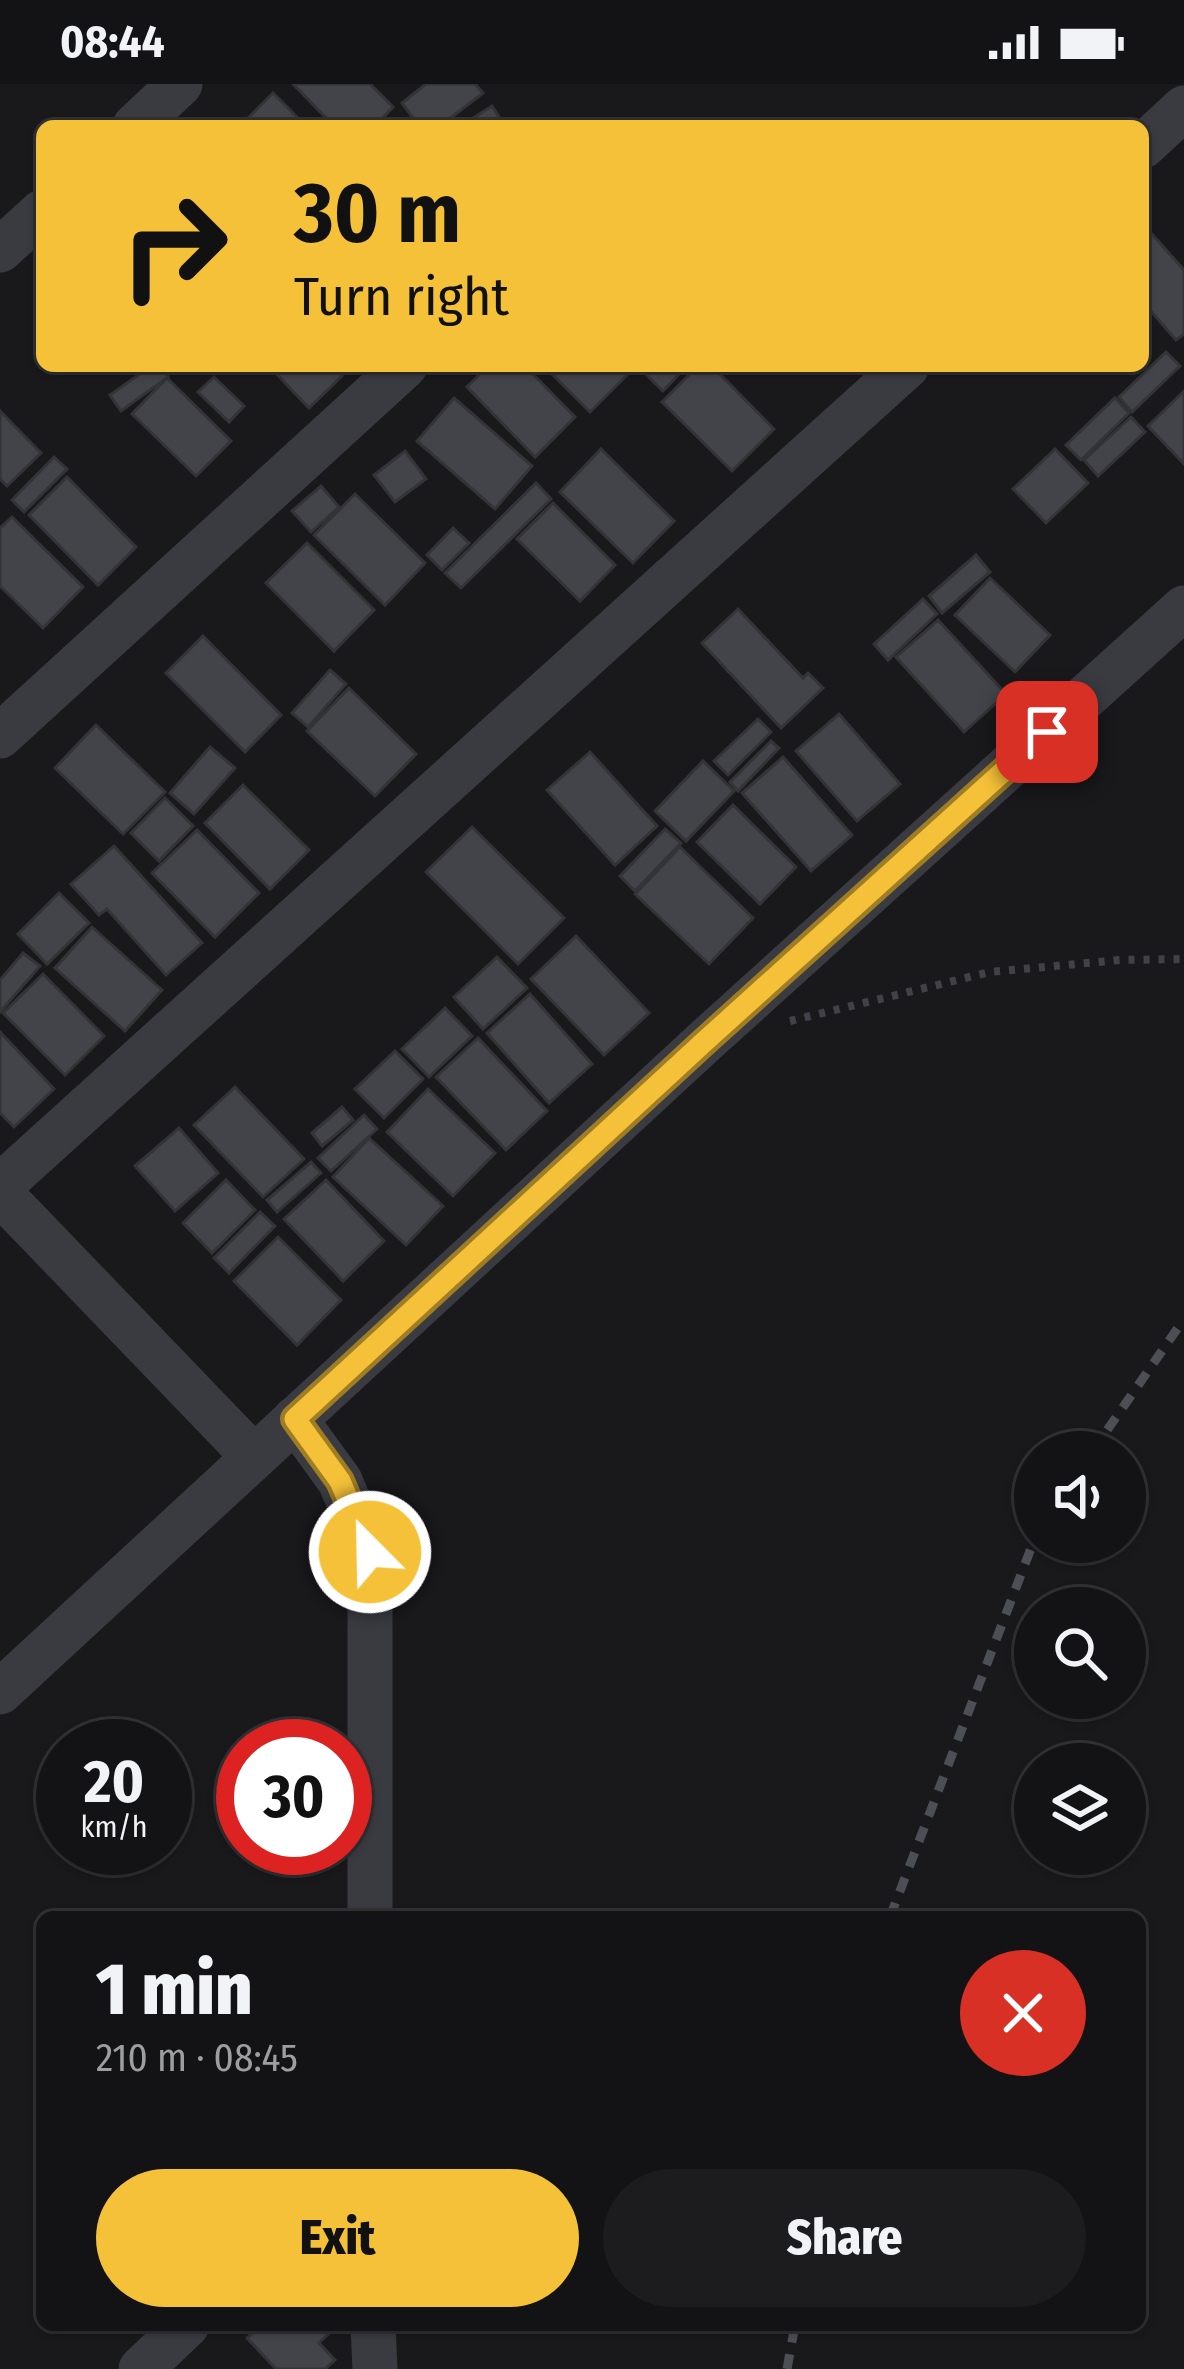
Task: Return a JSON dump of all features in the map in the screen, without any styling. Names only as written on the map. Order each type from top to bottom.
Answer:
[{"type":"street","points":[[141,120],[180,84]]},
{"type":"street","points":[[1149,140],[1184,108]]},
{"type":"street","points":[[0,250],[36,217]]},
{"type":"street","points":[[0,736],[398,372]]},
{"type":"street","points":[[254,1457],[0,1189],[879,376]]},
{"type":"street","points":[[0,1692],[721,1027],[1184,608]]},
{"type":"street","points":[[295,1419],[340,1481],[370,1552],[370,1911]]},
{"type":"street","points":[[141,2369],[181,2331]]},
{"type":"street","points":[[373,2331],[375,2369]]},
{"type":"path","points":[[770,1026],[990,972],[1184,959]]},
{"type":"building","points":[[293,84],[370,84],[393,107],[381,120],[328,120]]},
{"type":"building","points":[[426,84],[475,84],[483,93],[448,120],[415,120],[402,103]]},
{"type":"building","points":[[273,93],[300,120],[246,120]]},
{"type":"building","points":[[492,106],[501,120],[470,120]]},
{"type":"building","points":[[1149,234],[1184,270],[1184,334],[1176,340],[1149,309]]},
{"type":"building","points":[[1166,352],[1180,366],[1132,412],[1119,397]]},
{"type":"building","points":[[143,372],[164,372],[168,377],[121,411],[110,395]]},
{"type":"building","points":[[275,372],[346,372],[309,408]]},
{"type":"building","points":[[482,372],[531,372],[575,417],[535,457],[467,387]]},
{"type":"building","points":[[550,372],[629,373],[590,412]]},
{"type":"building","points":[[643,372],[681,372],[663,391]]},
{"type":"building","points":[[692,372],[718,372],[774,429],[732,471],[662,402]]},
{"type":"building","points":[[214,377],[244,406],[229,422],[198,392]]},
{"type":"building","points":[[167,378],[231,441],[196,476],[132,414]]},
{"type":"building","points":[[1184,391],[1184,464],[1148,426]]},
{"type":"building","points":[[454,398],[532,466],[495,509],[417,441]]},
{"type":"building","points":[[1115,398],[1129,413],[1081,460],[1066,445]]},
{"type":"building","points":[[0,411],[41,453],[7,486],[0,479]]},
{"type":"building","points":[[1131,417],[1145,432],[1098,476],[1084,460]]},
{"type":"building","points":[[601,449],[674,521],[633,563],[560,492]]},
{"type":"building","points":[[1055,449],[1088,483],[1046,523],[1013,489]]},
{"type":"building","points":[[405,451],[426,479],[395,502],[374,475]]},
{"type":"building","points":[[54,457],[67,469],[24,512],[12,500]]},
{"type":"building","points":[[67,477],[136,547],[98,585],[29,515]]},
{"type":"building","points":[[536,483],[551,499],[461,588],[445,573]]},
{"type":"building","points":[[321,486],[339,507],[311,532],[292,511]]},
{"type":"building","points":[[355,494],[425,563],[385,605],[314,535]]},
{"type":"building","points":[[553,503],[615,565],[580,601],[517,539]]},
{"type":"building","points":[[12,517],[83,587],[43,628],[0,586],[0,528]]},
{"type":"building","points":[[453,528],[469,543],[442,570],[427,555]]},
{"type":"building","points":[[307,543],[374,610],[334,651],[266,583]]},
{"type":"building","points":[[976,555],[990,572],[942,613],[929,596]]},
{"type":"building","points":[[990,578],[1050,635],[1015,672],[955,615]]},
{"type":"building","points":[[923,599],[937,614],[888,660],[874,644]]},
{"type":"building","points":[[738,609],[803,678],[808,673],[823,688],[781,728],[702,643]]},
{"type":"building","points":[[938,620],[1006,694],[964,732],[896,657]]},
{"type":"building","points":[[203,636],[281,715],[245,752],[166,673]]},
{"type":"building","points":[[330,670],[346,684],[308,727],[292,713]]},
{"type":"building","points":[[349,688],[416,754],[375,796],[307,731]]},
{"type":"building","points":[[839,714],[900,784],[857,821],[796,751]]},
{"type":"building","points":[[758,719],[771,732],[728,775],[714,761]]},
{"type":"building","points":[[96,725],[165,792],[123,834],[55,768]]},
{"type":"building","points":[[771,741],[779,748],[738,791],[730,782]]},
{"type":"building","points":[[210,747],[235,768],[194,814],[170,793]]},
{"type":"building","points":[[590,752],[657,826],[615,865],[547,790]]},
{"type":"building","points":[[783,757],[852,835],[811,871],[742,793]]},
{"type":"building","points":[[703,761],[734,791],[686,841],[655,811]]},
{"type":"building","points":[[243,785],[309,850],[270,889],[205,823]]},
{"type":"building","points":[[165,798],[193,826],[159,861],[131,833]]},
{"type":"building","points":[[733,805],[796,867],[760,904],[697,842]]},
{"type":"building","points":[[472,827],[564,918],[518,964],[426,872]]},
{"type":"building","points":[[665,829],[681,843],[635,891],[620,876]]},
{"type":"building","points":[[197,830],[259,893],[215,937],[152,873]]},
{"type":"building","points":[[114,846],[202,943],[166,975],[107,909],[99,915],[71,884]]},
{"type":"building","points":[[680,847],[753,918],[709,964],[635,894]]},
{"type":"building","points":[[59,893],[89,923],[47,964],[18,934]]},
{"type":"building","points":[[92,927],[162,990],[125,1031],[55,968]]},
{"type":"building","points":[[576,936],[649,1013],[604,1055],[531,979]]},
{"type":"building","points":[[23,953],[40,966],[0,1012],[0,980]]},
{"type":"building","points":[[497,957],[527,988],[483,1029],[454,997]]},
{"type":"building","points":[[43,974],[104,1036],[65,1075],[3,1013]]},
{"type":"building","points":[[530,994],[592,1064],[549,1103],[487,1033]]},
{"type":"building","points":[[445,1008],[472,1036],[429,1077],[402,1049]]},
{"type":"building","points":[[0,1032],[54,1089],[14,1127],[0,1113]]},
{"type":"building","points":[[478,1038],[547,1111],[506,1150],[436,1077]]},
{"type":"building","points":[[395,1051],[423,1079],[384,1118],[355,1089]]},
{"type":"building","points":[[235,1087],[304,1159],[263,1197],[194,1125]]},
{"type":"building","points":[[428,1089],[495,1153],[453,1196],[387,1132]]},
{"type":"building","points":[[342,1107],[353,1120],[322,1146],[312,1133]]},
{"type":"building","points":[[364,1115],[377,1129],[331,1171],[318,1158]]},
{"type":"building","points":[[179,1128],[218,1173],[175,1211],[135,1166]]},
{"type":"building","points":[[369,1138],[443,1206],[406,1245],[333,1177]]},
{"type":"building","points":[[311,1162],[321,1173],[277,1212],[267,1200]]},
{"type":"building","points":[[226,1180],[255,1210],[212,1253],[183,1223]]},
{"type":"building","points":[[326,1180],[384,1241],[343,1281],[284,1219]]},
{"type":"building","points":[[260,1212],[275,1226],[229,1273],[214,1258]]},
{"type":"building","points":[[278,1237],[341,1300],[297,1345],[234,1281]]},
{"type":"building","points":[[255,2331],[332,2331],[319,2343],[335,2360],[325,2369],[276,2369],[247,2338]]},
{"type":"railway","points":[[1107,1431],[1184,1319]]},
{"type":"railway","points":[[892,1911],[1025,1563]]},
{"type":"railway","points":[[787,2369],[794,2331]]},
{"type":"route","points":[[370,1552],[340,1481],[295,1419],[1047,732]]}]
